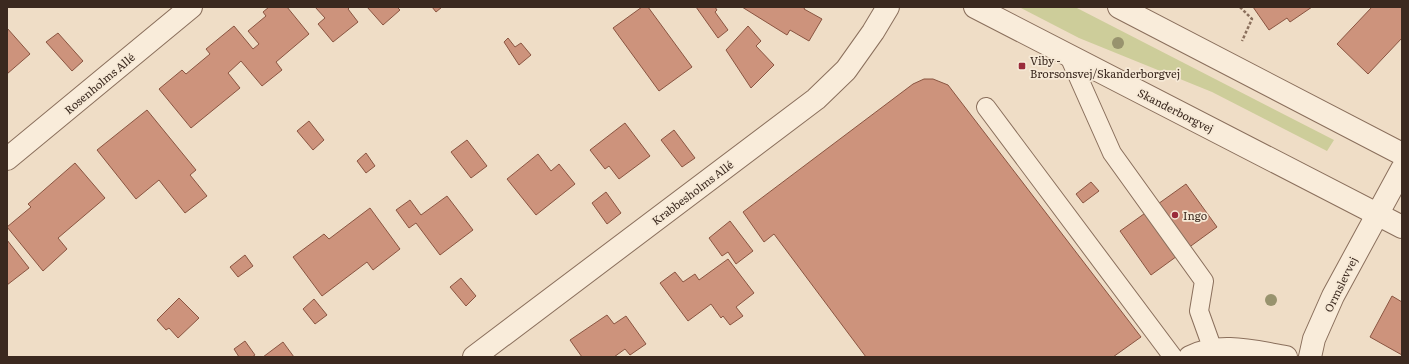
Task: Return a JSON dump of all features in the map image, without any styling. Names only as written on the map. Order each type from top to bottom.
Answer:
[{"type":"street","name":"Rosenholms Allé","points":[[7,159],[191,7]]},
{"type":"street","name":"Krabbesholms Allé","points":[[474,357],[816,99],[846,70],[873,32],[888,7]]},
{"type":"street","name":"Skanderborgvej","points":[[975,7],[1402,227]]},
{"type":"street","points":[[1119,7],[1402,154]]},
{"type":"street","points":[[1376,214],[1402,169]]},
{"type":"street","name":"Ormslevvej","points":[[1310,357],[1314,339],[1333,296],[1376,214]]},
{"type":"street","points":[[1190,357],[1213,350],[1228,349],[1286,357]]},
{"type":"lane","points":[[1068,54],[1112,153],[1204,281],[1199,311],[1213,350]]},
{"type":"lane","points":[[986,107],[1173,357]]},
{"type":"path","points":[[1230,64],[1252,19],[1240,7]]},
{"type":"green space","points":[[1019,7],[1075,7],[1334,140],[1327,151],[1212,92],[1079,38]]},
{"type":"building","points":[[269,7],[287,7],[309,34],[276,62],[282,70],[262,86],[241,61],[228,73],[240,88],[191,128],[159,89],[182,70],[186,74],[210,54],[206,49],[234,26],[253,49],[259,44],[248,31],[266,16],[263,12]]},
{"type":"building","points":[[315,7],[350,7],[348,9],[358,22],[333,42],[318,24],[325,18]]},
{"type":"building","points":[[367,7],[397,7],[400,10],[383,25]]},
{"type":"building","points":[[432,7],[442,7],[436,12]]},
{"type":"building","points":[[642,7],[648,7],[692,67],[659,91],[613,28]]},
{"type":"building","points":[[696,7],[715,7],[717,10],[715,12],[728,30],[718,38]]},
{"type":"building","points":[[742,7],[805,7],[804,9],[822,19],[809,41],[790,30],[787,35]]},
{"type":"building","points":[[1253,7],[1312,7],[1290,22],[1287,18],[1269,30]]},
{"type":"building","points":[[1372,7],[1402,7],[1402,38],[1368,74],[1337,44]]},
{"type":"building","points":[[748,26],[761,41],[756,46],[774,65],[751,88],[726,50]]},
{"type":"building","points":[[7,28],[30,54],[7,74]]},
{"type":"building","points":[[58,33],[83,61],[72,71],[46,42]]},
{"type":"building","points":[[508,38],[515,47],[521,43],[531,55],[519,65],[504,42]]},
{"type":"building","points":[[924,79],[933,79],[948,85],[1141,337],[1113,357],[866,357],[774,234],[764,242],[743,212],[913,84]]},
{"type":"building","points":[[147,110],[196,170],[190,175],[207,196],[185,213],[159,180],[136,199],[97,150]]},
{"type":"building","points":[[309,121],[324,140],[313,150],[297,131]]},
{"type":"building","points":[[625,123],[650,156],[619,179],[609,166],[605,169],[590,150]]},
{"type":"building","points":[[674,130],[695,158],[682,167],[661,140]]},
{"type":"building","points":[[467,140],[487,166],[471,178],[451,152]]},
{"type":"building","points":[[366,153],[375,166],[366,173],[357,161]]},
{"type":"building","points":[[538,154],[551,171],[559,164],[575,184],[536,215],[507,179]]},
{"type":"building","points":[[75,163],[105,198],[58,238],[67,249],[43,271],[7,227],[31,207],[28,204]]},
{"type":"building","points":[[1091,182],[1099,191],[1083,203],[1076,194]]},
{"type":"building","points":[[1186,184],[1217,227],[1151,275],[1120,231]]},
{"type":"building","points":[[606,192],[621,213],[607,224],[592,203]]},
{"type":"building","points":[[447,196],[473,230],[440,255],[416,223],[409,228],[396,210],[410,200],[421,215]]},
{"type":"building","points":[[370,208],[400,249],[373,270],[367,262],[322,296],[293,257],[324,234],[329,239]]},
{"type":"building","points":[[730,221],[753,251],[736,264],[728,252],[722,256],[709,238]]},
{"type":"building","points":[[7,240],[29,268],[7,285]]},
{"type":"building","points":[[245,255],[253,266],[238,277],[230,267]]},
{"type":"building","points":[[728,259],[754,293],[736,307],[743,316],[730,325],[723,316],[721,318],[711,304],[688,321],[660,283],[675,272],[683,282],[695,274],[699,280]]},
{"type":"building","points":[[461,278],[476,296],[466,306],[450,287]]},
{"type":"building","points":[[1392,296],[1402,302],[1402,355],[1370,337]]},
{"type":"building","points":[[179,298],[199,318],[178,338],[169,328],[166,330],[157,320]]},
{"type":"building","points":[[314,299],[327,315],[315,324],[303,309]]},
{"type":"building","points":[[607,315],[614,324],[626,316],[646,344],[630,355],[625,349],[614,357],[582,357],[570,340]]},
{"type":"building","points":[[245,341],[255,355],[252,357],[239,357],[234,349]]},
{"type":"building","points":[[283,342],[294,357],[263,357]]},
{"type":"place","name":"Viby - Brorsonsvej/Skanderborgvej","points":[[1022,66]]},
{"type":"place","name":"Ingo","points":[[1175,215]]}]
